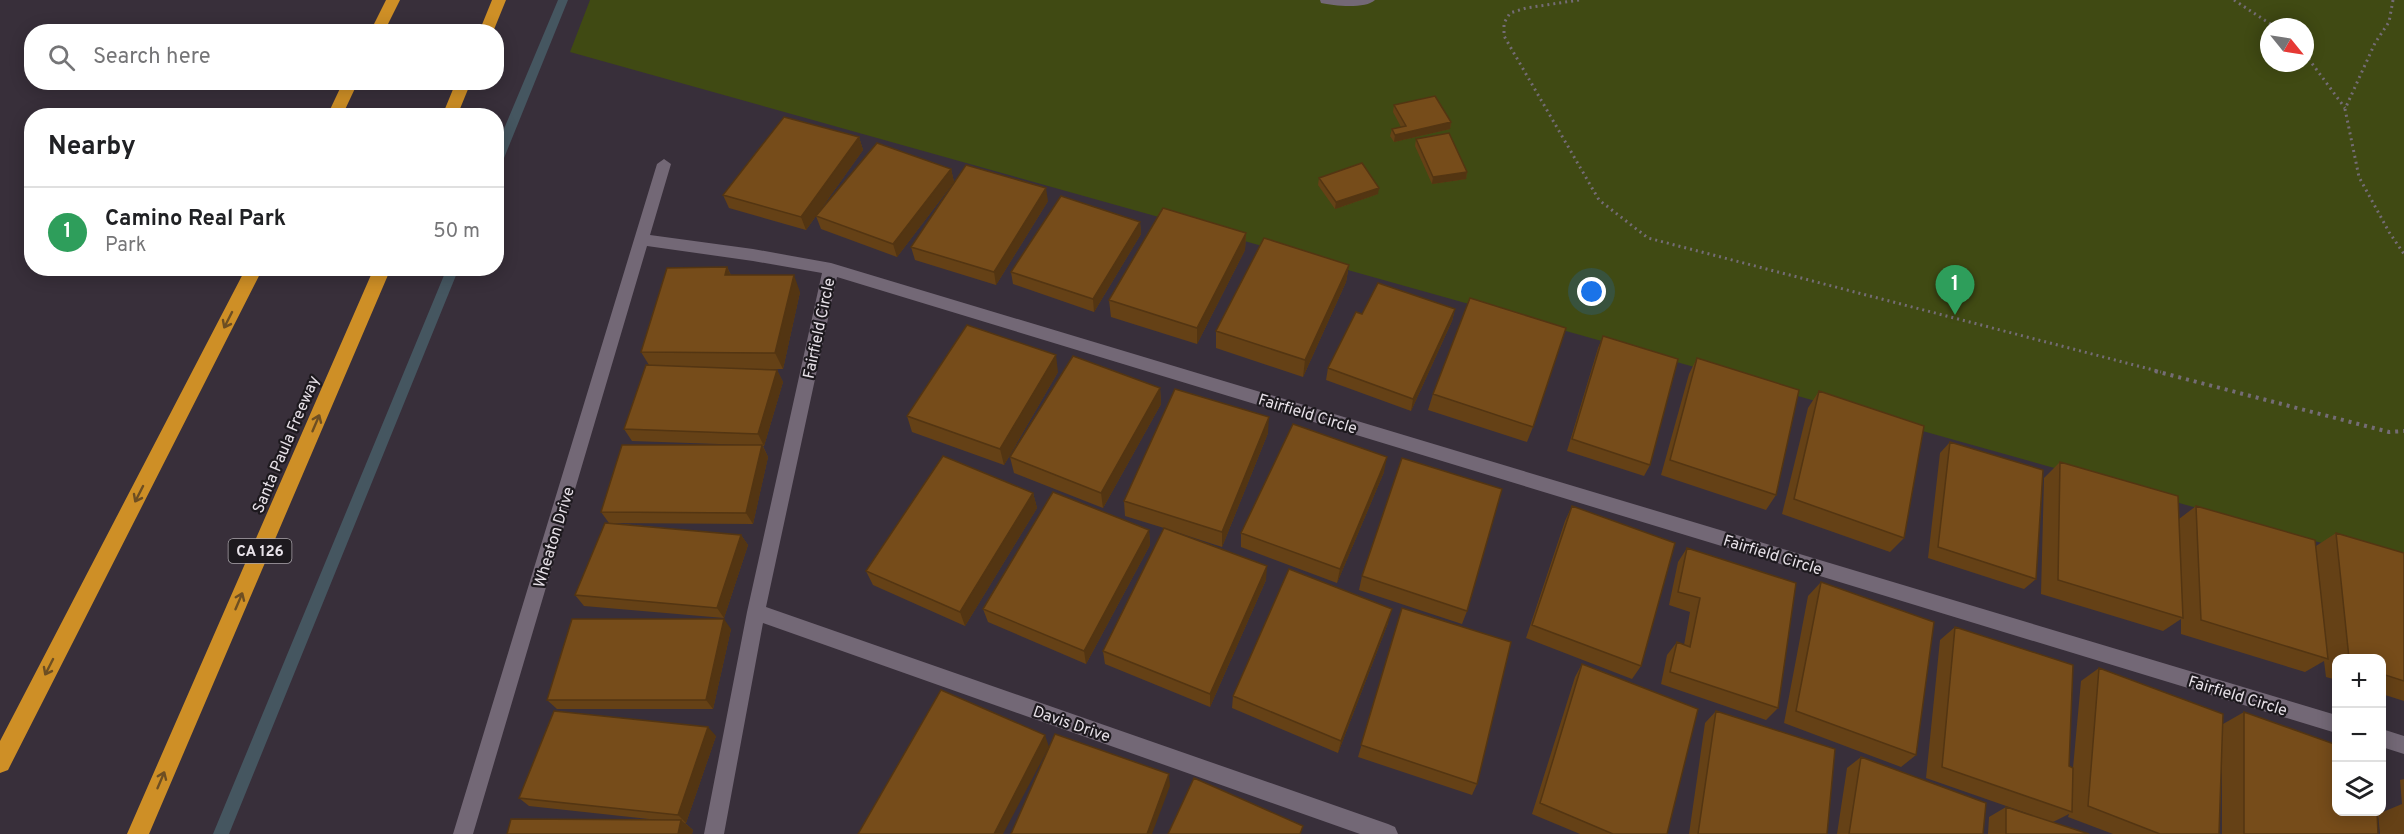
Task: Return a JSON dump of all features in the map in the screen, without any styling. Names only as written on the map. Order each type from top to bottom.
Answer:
[{"type":"highway","points":[[381,24],[393,0]]},
{"type":"highway","points":[[489,24],[499,0]]},
{"type":"highway","points":[[338,108],[347,90]]},
{"type":"highway","points":[[453,108],[460,90]]},
{"type":"highway","points":[[0,763],[251,276]]},
{"type":"highway","name":"Santa Paula Freeway","points":[[138,834],[380,276]]},
{"type":"lane","points":[[1326,0],[1336,2],[1370,0]]},
{"type":"lane","name":"Wheaton Drive","points":[[464,834],[664,164]]},
{"type":"lane","points":[[643,240],[753,255],[831,269]]},
{"type":"lane","name":"Fairfield Circle","points":[[714,834],[756,612],[831,269],[2332,722]]},
{"type":"lane","name":"Davis Drive","points":[[756,612],[1388,834]]},
{"type":"lane","points":[[2386,739],[2404,745]]},
{"type":"path","points":[[1579,0],[1510,12],[1504,23],[1504,36],[1599,200],[1648,238],[2389,432],[2404,431]]},
{"type":"path","points":[[2234,0],[2261,18]]},
{"type":"path","points":[[2345,109],[2375,43],[2389,22],[2393,0]]},
{"type":"path","points":[[2314,66],[2345,109],[2359,177],[2389,232],[2404,254]]},
{"type":"green space","points":[[590,0],[2404,0],[2404,566],[570,52]]},
{"type":"building","points":[[1435,96],[1451,122],[1395,135],[1392,129],[1406,126],[1394,105]]},
{"type":"building","points":[[784,117],[859,137],[801,217],[723,195]]},
{"type":"building","points":[[1449,133],[1467,172],[1433,177],[1416,139]]},
{"type":"building","points":[[877,143],[951,169],[893,244],[816,216]]},
{"type":"building","points":[[1362,163],[1379,188],[1336,202],[1319,178]]},
{"type":"building","points":[[966,165],[1046,188],[994,272],[911,247]]},
{"type":"building","points":[[1061,196],[1140,222],[1093,299],[1011,272]]},
{"type":"building","points":[[1163,208],[1246,233],[1197,328],[1109,300]]},
{"type":"building","points":[[1264,238],[1349,265],[1305,360],[1216,331]]},
{"type":"building","points":[[727,267],[725,275],[794,275],[775,353],[641,352],[667,268]]},
{"type":"building","points":[[1378,283],[1455,309],[1413,399],[1328,368],[1356,312],[1362,314]]},
{"type":"building","points":[[1470,298],[1566,328],[1533,427],[1433,394]]},
{"type":"building","points":[[967,325],[1056,355],[1000,449],[907,416]]},
{"type":"building","points":[[1603,336],[1678,359],[1650,465],[1572,439]]},
{"type":"building","points":[[1073,356],[1160,388],[1101,493],[1010,457]]},
{"type":"building","points":[[1697,358],[1799,390],[1776,495],[1670,460]]},
{"type":"building","points":[[646,365],[777,370],[758,434],[624,429]]},
{"type":"building","points":[[1175,389],[1269,417],[1222,532],[1124,501]]},
{"type":"building","points":[[1819,391],[1924,426],[1904,538],[1794,499]]},
{"type":"building","points":[[1293,424],[1387,457],[1340,569],[1241,533]]},
{"type":"building","points":[[1950,442],[2043,470],[2036,579],[1938,547]]},
{"type":"building","points":[[622,445],[762,445],[746,513],[601,512]]},
{"type":"building","points":[[943,456],[1033,493],[960,612],[866,571]]},
{"type":"building","points":[[1402,458],[1502,489],[1467,611],[1362,576]]},
{"type":"building","points":[[2060,462],[2178,496],[2183,618],[2058,580]]},
{"type":"building","points":[[1053,492],[1149,530],[1084,651],[983,609]]},
{"type":"building","points":[[1572,506],[1675,543],[1641,666],[1532,625]]},
{"type":"building","points":[[2196,506],[2315,540],[2328,659],[2201,620]]},
{"type":"building","points":[[605,523],[741,535],[717,608],[575,595]]},
{"type":"building","points":[[1164,528],[1267,566],[1210,694],[1103,651]]},
{"type":"building","points":[[2336,533],[2404,553],[2404,681],[2386,675],[2386,654],[2349,654]]},
{"type":"building","points":[[1687,548],[1796,583],[1778,708],[1670,672],[1677,642],[1690,647],[1700,598],[1678,592]]},
{"type":"building","points":[[1289,569],[1392,609],[1341,741],[1233,696]]},
{"type":"building","points":[[1821,582],[1934,622],[1916,755],[1796,711]]},
{"type":"building","points":[[1402,608],[1511,642],[1477,784],[1361,745]]},
{"type":"building","points":[[572,619],[724,619],[706,700],[547,700]]},
{"type":"building","points":[[1955,627],[2073,665],[2069,766],[2073,768],[2072,812],[1942,767]]},
{"type":"building","points":[[1582,664],[1698,709],[1667,834],[1613,834],[1540,803]]},
{"type":"building","points":[[2099,668],[2223,714],[2219,834],[2160,834],[2088,806]]},
{"type":"building","points":[[941,690],[1045,735],[994,834],[858,834]]},
{"type":"building","points":[[554,711],[708,727],[678,815],[519,798]]},
{"type":"building","points":[[1716,711],[1835,749],[1827,834],[1698,834]]},
{"type":"building","points":[[2244,712],[2332,743],[2332,816],[2377,816],[2378,834],[2244,834]]},
{"type":"building","points":[[1055,734],[1169,774],[1147,834],[1011,834]]},
{"type":"building","points":[[1861,757],[1986,803],[1983,834],[1849,834]]},
{"type":"building","points":[[1194,778],[1303,826],[1300,834],[1168,834]]},
{"type":"building","points":[[2006,807],[2089,834],[2006,834]]},
{"type":"building","points":[[511,819],[681,820],[678,834],[507,834]]},
{"type":"waterway","points":[[504,144],[563,0]]},
{"type":"waterway","points":[[221,834],[450,276]]},
{"type":"place","name":"Camino Real Park","points":[[1955,315]]}]
